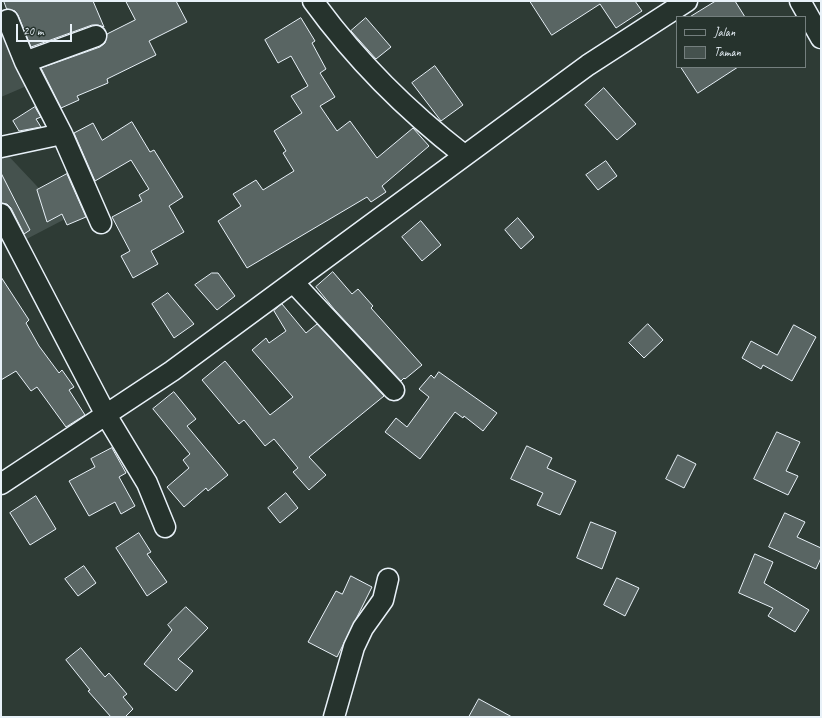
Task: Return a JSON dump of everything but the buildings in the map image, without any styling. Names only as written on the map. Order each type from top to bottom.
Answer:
[{"type":"street","points":[[313,1],[352,50],[391,91],[425,124],[464,155]]},
{"type":"street","points":[[800,1],[821,38]]},
{"type":"street","points":[[1,484],[172,371],[464,155],[588,65],[678,3]]},
{"type":"street","points":[[8,20],[25,62],[62,134],[101,223]]},
{"type":"street","points":[[25,62],[96,36]]},
{"type":"street","points":[[1,147],[62,134]]},
{"type":"street","points":[[1,214],[106,415],[148,483],[165,528]]},
{"type":"street","points":[[293,282],[394,390]]},
{"type":"street","points":[[334,717],[354,647],[363,628],[383,600],[388,579]]},
{"type":"green space","points":[[1,5],[29,85],[1,97]]},
{"type":"green space","points":[[1,148],[67,218],[17,244],[1,217]]}]
